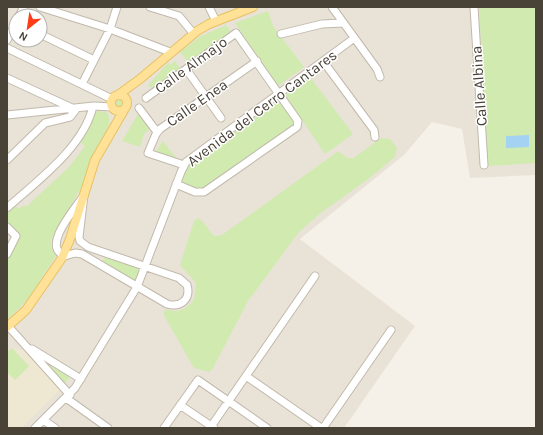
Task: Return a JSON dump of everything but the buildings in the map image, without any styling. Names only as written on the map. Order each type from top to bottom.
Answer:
[{"type":"main road","points":[[112,129],[114,119],[114,103],[170,52],[193,34],[216,21],[253,7]]},
{"type":"main road","points":[[7,326],[26,310],[55,269],[67,255],[95,160],[140,79]]},
{"type":"main road","points":[[114,103],[125,98],[125,106]]},
{"type":"main road","points":[[114,103],[118,111],[125,106]]},
{"type":"street","points":[[40,7],[110,29],[170,52]]},
{"type":"street","points":[[82,84],[110,29],[117,7]]},
{"type":"street","points":[[153,7],[181,18],[193,34]]},
{"type":"street","points":[[209,7],[216,21]]},
{"type":"street","name":"Calle Albina","points":[[474,7],[484,166]]},
{"type":"street","points":[[332,9],[375,67],[380,77]]},
{"type":"street","points":[[281,34],[322,24],[342,23]]},
{"type":"street","name":"Calle Almajo","points":[[146,98],[236,33],[257,61]]},
{"type":"street","points":[[48,38],[94,60]]},
{"type":"street","name":"Avenida del Cerro Cantares","points":[[35,428],[68,396],[81,380],[137,287],[146,267],[184,165],[353,39]]},
{"type":"street","points":[[7,48],[82,84],[114,103]]},
{"type":"street","points":[[176,184],[195,192],[204,192],[297,127],[298,121],[257,61]]},
{"type":"street","name":"Calle Enea","points":[[184,165],[148,153],[157,132],[257,61]]},
{"type":"street","points":[[323,61],[374,130],[375,137]]},
{"type":"street","points":[[186,69],[221,118]]},
{"type":"street","points":[[7,78],[75,108]]},
{"type":"street","points":[[7,115],[114,103]]},
{"type":"street","points":[[7,208],[66,153],[86,124],[94,106]]},
{"type":"street","points":[[7,160],[45,123],[70,117],[75,108]]},
{"type":"street","points":[[139,108],[157,132]]},
{"type":"street","points":[[84,194],[79,237],[82,244],[184,280],[187,285],[188,296],[181,304],[172,306],[162,302],[82,254],[67,255],[57,250],[56,237],[84,194]]},
{"type":"street","points":[[7,227],[16,236],[7,254]]},
{"type":"street","points":[[180,405],[212,427],[315,276]]},
{"type":"street","points":[[7,326],[68,396],[108,428]]},
{"type":"street","points":[[246,376],[322,428],[392,330]]},
{"type":"street","points":[[23,343],[81,380]]},
{"type":"street","points":[[164,428],[198,380],[267,428]]},
{"type":"street","points":[[43,420],[55,428]]},
{"type":"shaded area","points":[[7,7],[536,7],[536,175],[470,178],[462,129],[432,122],[404,155],[300,239],[415,326],[344,428],[7,428]]},
{"type":"shaded area","points":[[12,348],[24,350],[61,389],[21,428],[7,428],[7,352]]},
{"type":"green space","points":[[479,7],[536,7],[536,163],[488,166]]},
{"type":"green space","points":[[268,11],[273,26],[304,67],[278,86],[235,23]]},
{"type":"green space","points":[[226,25],[231,32],[188,62],[180,52],[199,37]]},
{"type":"green space","points":[[175,61],[180,68],[151,88],[148,85],[168,63],[170,65]]},
{"type":"green space","points":[[310,77],[353,134],[325,154],[285,95]]},
{"type":"green space","points":[[117,98],[121,98],[123,99],[123,107],[117,108],[114,105],[114,101]]},
{"type":"green space","points":[[277,102],[282,102],[295,122],[294,124],[204,188],[191,187],[181,181],[187,166]]},
{"type":"green space","points":[[97,111],[106,112],[109,116],[109,125],[82,186],[52,238],[51,246],[56,256],[28,299],[7,320],[7,259],[19,236],[16,231],[7,224],[7,213],[15,206],[19,209],[22,206],[27,206],[69,167],[85,146],[78,141]]},
{"type":"green space","points":[[139,112],[150,128],[144,134],[140,147],[122,141]]},
{"type":"green space","points":[[381,138],[390,139],[397,148],[395,157],[367,180],[322,212],[299,232],[248,301],[213,368],[209,372],[194,368],[163,314],[166,309],[174,311],[182,310],[194,300],[196,283],[180,265],[194,221],[198,218],[205,224],[214,236],[222,235],[337,152],[341,153],[347,158],[354,158]]},
{"type":"green space","points":[[163,141],[177,159],[175,161],[154,154]]},
{"type":"green space","points":[[105,256],[138,267],[140,272],[134,281],[102,263]]},
{"type":"green space","points":[[12,348],[29,366],[15,380],[7,372],[7,352]]},
{"type":"green space","points":[[38,355],[70,376],[64,385]]},
{"type":"water","points":[[529,135],[529,147],[506,148],[506,136]]}]
